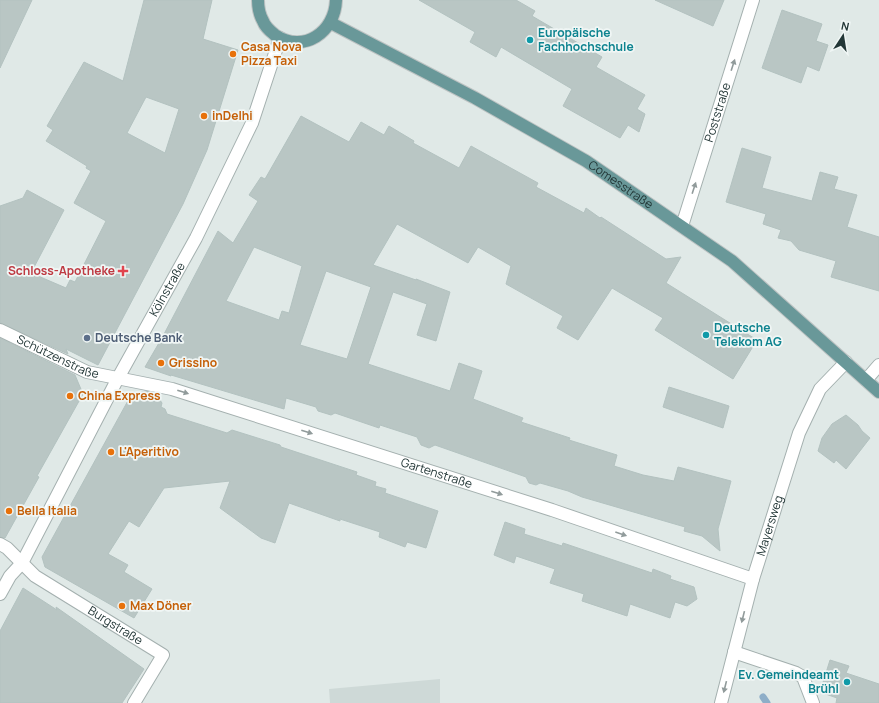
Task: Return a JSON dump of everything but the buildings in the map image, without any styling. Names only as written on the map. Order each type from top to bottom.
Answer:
[{"type":"main road","points":[[258,0],[259,12],[263,22],[270,31],[280,38],[291,41],[308,40],[324,32],[331,23],[336,11],[336,0]]},
{"type":"main road","name":"Comesstraße","points":[[331,23],[475,98],[586,161],[732,261],[879,392]]},
{"type":"street","name":"Poststraße","points":[[682,226],[753,0]]},
{"type":"street","name":"Kölnstraße","points":[[0,594],[10,576],[22,563],[118,378],[196,238],[252,123],[280,38]]},
{"type":"street","name":"Schützenstraße","points":[[0,330],[87,372],[118,378]]},
{"type":"street","name":"Mayersweg","points":[[721,703],[753,579],[799,433],[820,389],[846,362]]},
{"type":"street","points":[[866,380],[879,366]]},
{"type":"street","name":"Gartenstraße","points":[[118,378],[172,389],[552,510],[753,579]]},
{"type":"street","points":[[0,544],[7,548],[22,563]]},
{"type":"street","name":"Burgstraße","points":[[22,563],[35,576],[163,655],[134,703]]},
{"type":"street","points":[[734,652],[796,673],[803,677],[813,703]]},
{"type":"shaded area","points":[[440,679],[440,703],[330,703],[329,689]]},
{"type":"waterway","points":[[763,697],[767,703]]},
{"type":"place","name":"Europäische Fachhochschule","points":[[530,40]]},
{"type":"place","name":"Casa Nova Pizza Taxi","points":[[233,54]]},
{"type":"place","name":"inDelhi","points":[[204,116]]},
{"type":"place","name":"Schloss-Apotheke","points":[[123,271]]},
{"type":"place","name":"Deutsche Telekom AG","points":[[706,335]]},
{"type":"place","name":"Deutsche Bank","points":[[87,338]]},
{"type":"place","name":"Grissino","points":[[161,363]]},
{"type":"place","name":"China Express","points":[[70,396]]},
{"type":"place","name":"L'Aperitivo","points":[[111,452]]},
{"type":"place","name":"Bella Italia","points":[[9,511]]},
{"type":"place","name":"Max Döner","points":[[122,606]]},
{"type":"place","name":"Ev. Gemeindeamt Brühl","points":[[847,682]]}]
